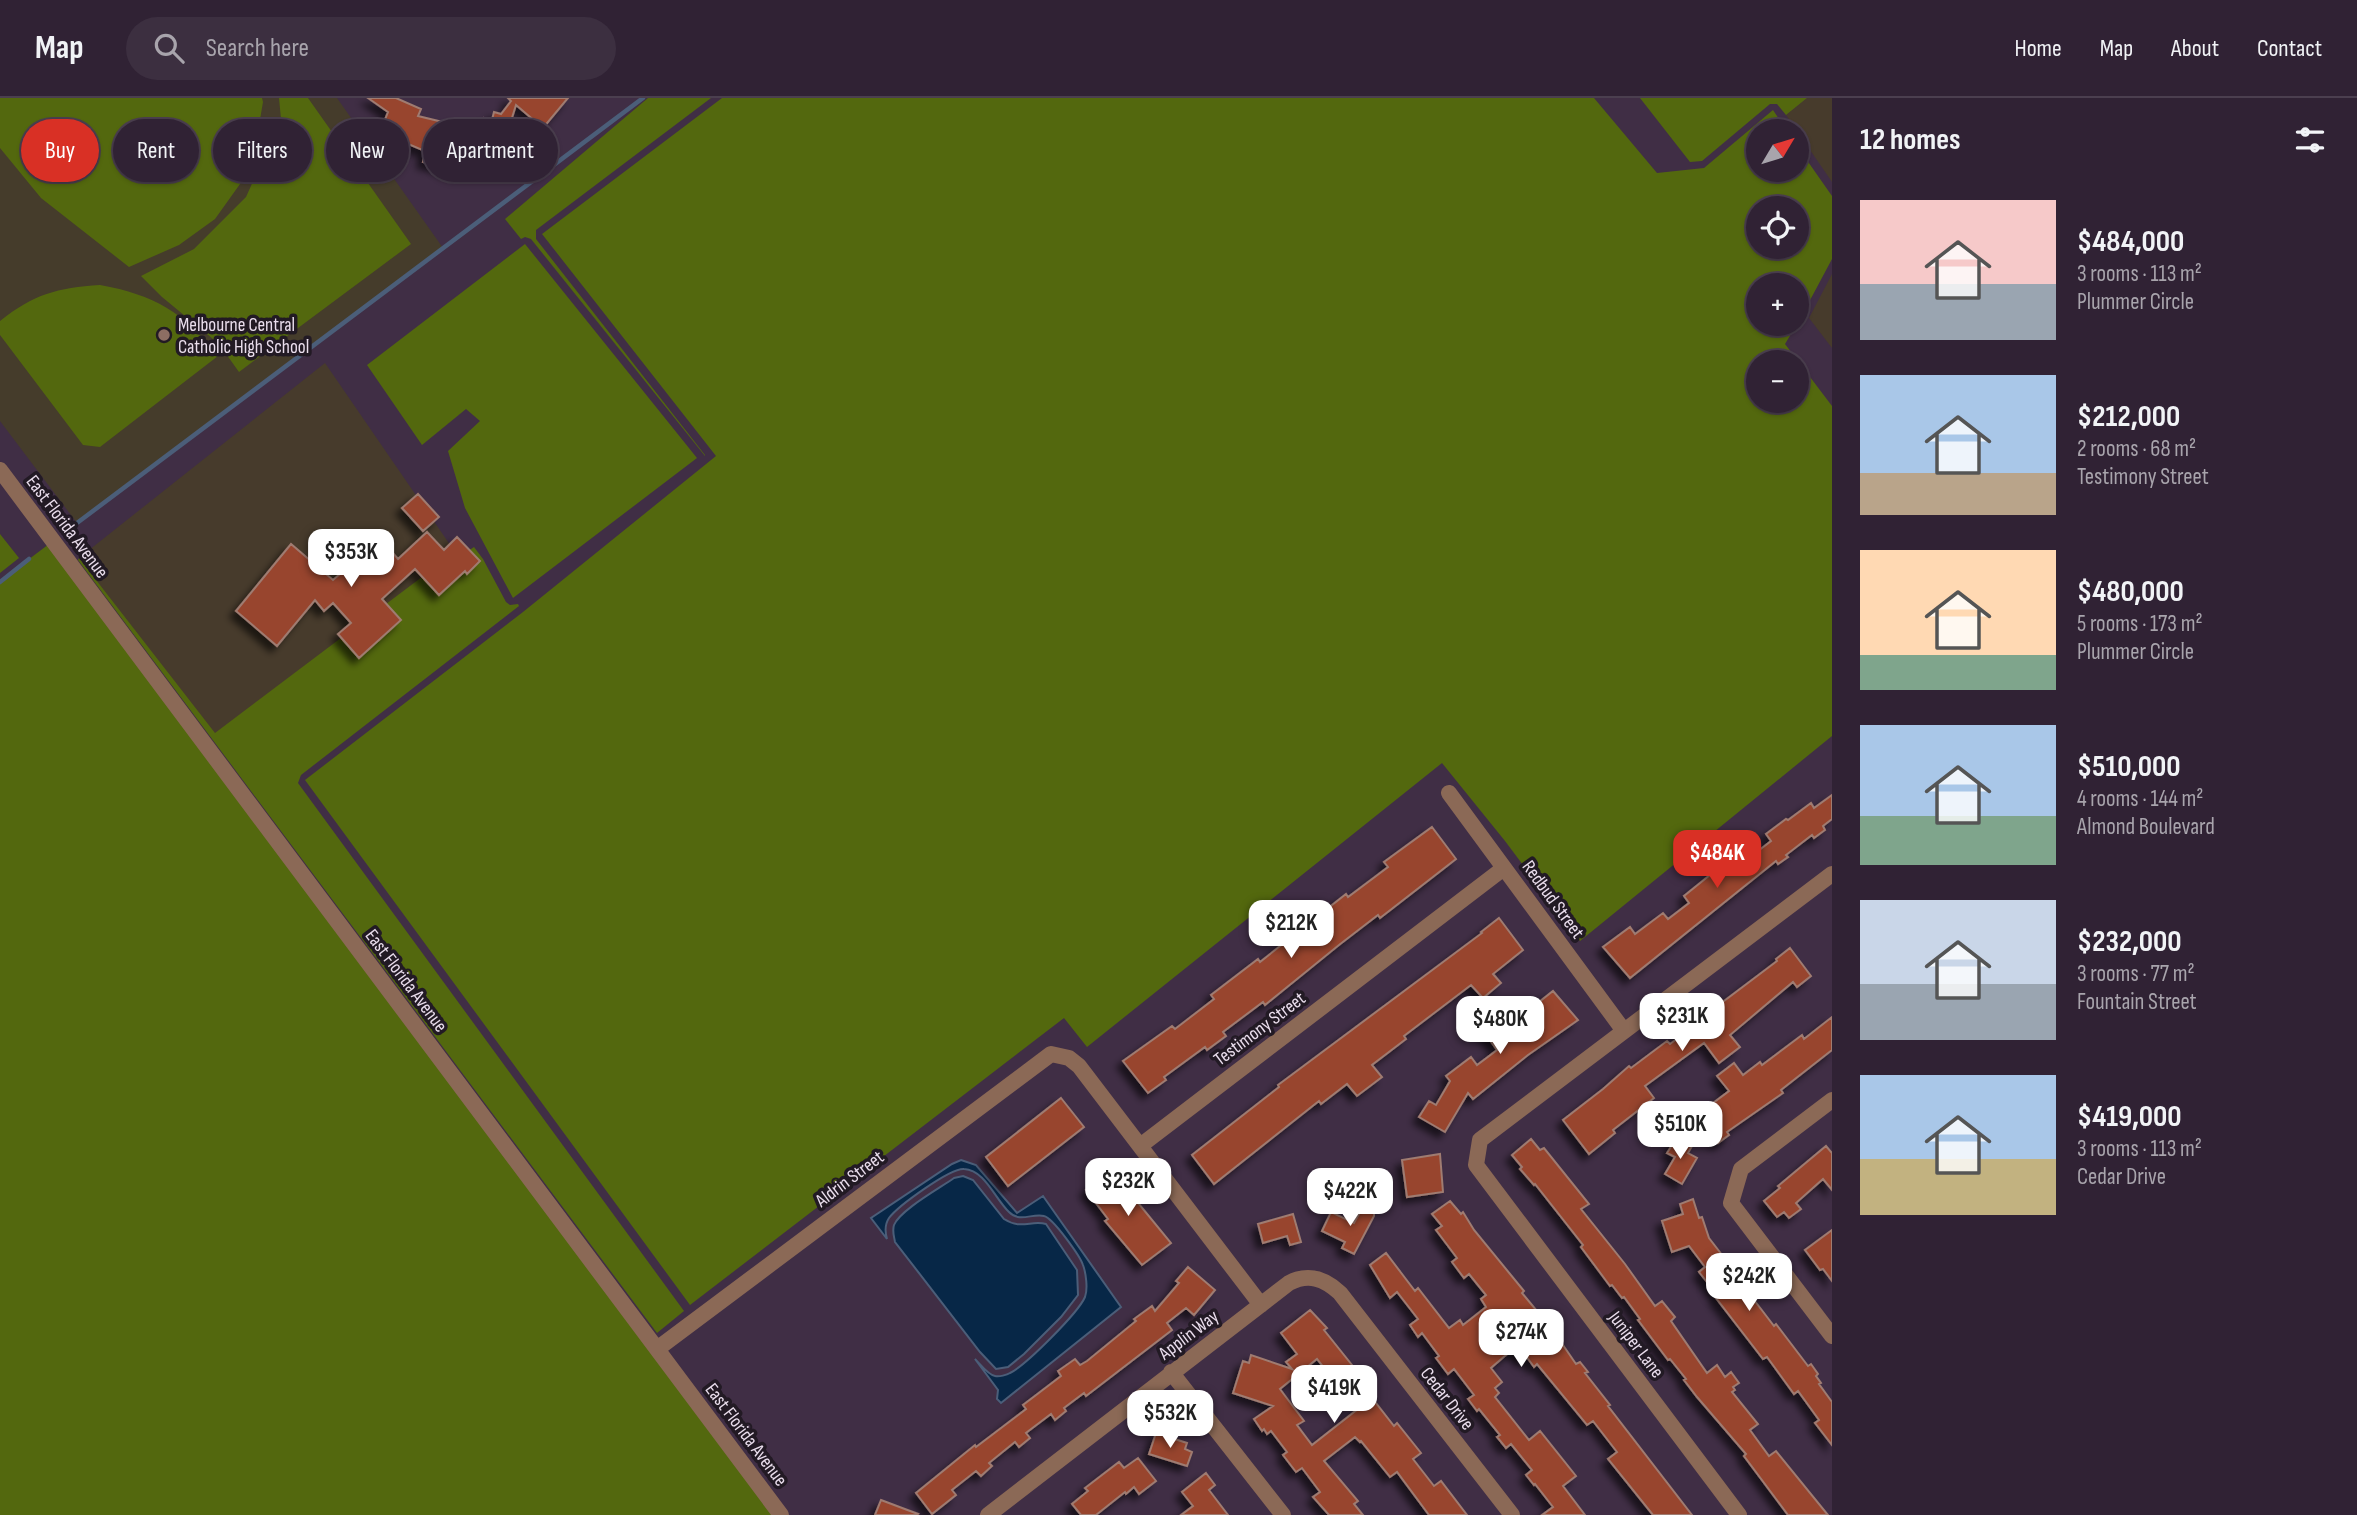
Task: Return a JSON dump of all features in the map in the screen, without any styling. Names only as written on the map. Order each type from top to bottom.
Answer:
[{"type":"street","name":"East Florida Avenue","points":[[0,470],[782,1515]]},
{"type":"street","name":"Redbud Street","points":[[1449,793],[1624,1031]]},
{"type":"street","name":"Testimony Street","points":[[1140,1146],[1504,868]]},
{"type":"street","points":[[1624,1031],[1832,874]]},
{"type":"street","name":"Juniper Lane","points":[[1624,1031],[1480,1140],[1476,1165],[1739,1515]]},
{"type":"street","name":"Aldrin Street","points":[[657,1349],[1039,1060],[1051,1054],[1069,1058],[1079,1066],[1140,1146]]},
{"type":"street","points":[[1831,1332],[1731,1203],[1741,1169],[1832,1100]]},
{"type":"street","points":[[1140,1146],[1261,1305]]},
{"type":"street","name":"Applin Way","points":[[988,1515],[1297,1279],[1319,1279]]},
{"type":"street","name":"Cedar Drive","points":[[1319,1279],[1340,1293],[1512,1515]]},
{"type":"street","points":[[1171,1373],[1283,1515]]},
{"type":"shaded area","name":"Melbourne Central Catholic High School","points":[[0,98],[337,98],[352,119],[326,119],[326,182],[396,182],[443,248],[77,523],[0,421]]},
{"type":"shaded area","points":[[1807,98],[1832,98],[1832,182],[1810,150],[1810,119],[1789,119],[1786,115]]},
{"type":"shaded area","points":[[1832,274],[1832,348],[1809,318]]},
{"type":"shaded area","points":[[325,363],[455,552],[215,734],[79,558]]},
{"type":"green space","points":[[0,98],[262,98],[263,102],[260,119],[213,119],[213,182],[241,182],[215,219],[179,245],[129,267],[41,198],[28,182],[99,182],[99,119],[21,119],[21,174],[0,148]]},
{"type":"green space","points":[[279,98],[308,98],[326,124],[326,182],[367,182],[411,244],[239,372],[219,344],[141,276],[194,249],[246,197],[253,182],[312,182],[312,119],[281,119]]},
{"type":"green space","points":[[648,98],[711,98],[536,230],[536,239],[705,456],[531,239],[521,239],[505,219],[549,182],[558,182],[558,174]]},
{"type":"green space","points":[[722,98],[1594,98],[1657,173],[1704,168],[1746,133],[1746,182],[1810,182],[1810,165],[1832,196],[1832,259],[1809,302],[1809,273],[1746,273],[1746,336],[1790,336],[1785,344],[1790,350],[1746,350],[1746,413],[1809,413],[1809,376],[1832,406],[1832,736],[1580,941],[1442,763],[1087,1047],[1064,1018],[690,1305],[305,780],[523,612],[716,456],[542,234]]},
{"type":"green space","points":[[1640,98],[1807,98],[1786,115],[1777,104],[1770,104],[1752,119],[1746,119],[1746,124],[1702,161],[1690,162]]},
{"type":"green space","points":[[1773,110],[1779,119],[1762,119]]},
{"type":"green space","points":[[525,244],[697,458],[513,598],[465,508],[448,451],[480,421],[466,409],[422,445],[367,365]]},
{"type":"green space","points":[[100,285],[137,294],[167,308],[193,328],[218,356],[100,447],[83,445],[0,335],[0,321],[24,304],[47,294]]},
{"type":"green space","points":[[0,534],[19,558],[0,573]]},
{"type":"green space","points":[[53,541],[781,1515],[0,1515],[0,581]]},
{"type":"green space","points":[[474,547],[506,602],[519,606],[301,775],[298,783],[684,1311],[657,1333],[78,560],[79,558],[215,733],[455,552],[459,557]]},
{"type":"water","points":[[961,1160],[976,1165],[1017,1213],[1043,1196],[1121,1307],[1001,1403],[997,1399],[998,1390],[975,1359],[987,1372],[995,1376],[1018,1368],[1051,1338],[1080,1305],[1086,1294],[1086,1277],[1077,1254],[1048,1218],[1040,1215],[1013,1215],[978,1174],[964,1169],[936,1181],[894,1212],[887,1223],[887,1239],[871,1218]]},
{"type":"water","points":[[963,1176],[973,1180],[1004,1219],[1016,1224],[1046,1224],[1077,1270],[1078,1295],[1061,1317],[1008,1367],[996,1369],[980,1352],[895,1242],[894,1225],[904,1213],[954,1178]]},
{"type":"building","points":[[368,98],[396,98],[421,109],[418,116],[430,119],[423,119],[423,150],[409,144],[409,119],[385,119],[388,112]]},
{"type":"building","points":[[508,98],[568,98],[550,119],[532,119],[516,105],[512,119],[492,119],[494,112],[501,114],[511,101]]},
{"type":"building","points":[[418,494],[439,517],[423,531],[402,508]]},
{"type":"building","points":[[427,532],[444,550],[457,537],[480,561],[439,595],[415,569],[382,599],[401,620],[359,658],[338,634],[351,623],[333,603],[324,611],[315,600],[277,646],[236,611],[291,544],[333,580],[381,539],[398,559]]},
{"type":"building","points":[[1832,795],[1832,819],[1823,826],[1825,830],[1814,838],[1812,835],[1778,864],[1776,861],[1630,978],[1603,947],[1630,927],[1635,934],[1663,913],[1668,919],[1689,903],[1684,896],[1726,862],[1722,856],[1737,844],[1749,858],[1771,841],[1766,834],[1811,803],[1814,808]]},
{"type":"building","points":[[1432,827],[1456,859],[1380,918],[1378,915],[1265,1005],[1263,1002],[1223,1032],[1226,1036],[1207,1050],[1205,1047],[1164,1077],[1166,1080],[1148,1093],[1123,1061],[1172,1026],[1175,1029],[1214,999],[1211,995],[1258,959],[1260,962],[1346,894],[1348,897],[1388,867],[1384,862]]},
{"type":"building","points":[[1499,918],[1523,950],[1493,974],[1501,983],[1483,998],[1471,985],[1404,1036],[1406,1039],[1372,1065],[1382,1077],[1357,1096],[1347,1084],[1321,1104],[1319,1101],[1214,1184],[1192,1155],[1279,1087],[1278,1085]]},
{"type":"building","points":[[1790,948],[1811,976],[1797,987],[1793,982],[1730,1035],[1740,1047],[1719,1063],[1704,1043],[1645,1086],[1654,1098],[1613,1130],[1615,1133],[1589,1154],[1563,1120],[1629,1066],[1631,1068],[1667,1041],[1670,1044],[1693,1027],[1689,1023],[1710,1007],[1712,1010]]},
{"type":"building","points":[[1553,991],[1578,1020],[1473,1099],[1468,1093],[1445,1132],[1419,1117],[1429,1101],[1436,1105],[1450,1081],[1446,1076],[1471,1057],[1477,1065],[1497,1050],[1484,1032],[1504,1017],[1510,1025]]},
{"type":"building","points":[[1832,1017],[1832,1050],[1781,1090],[1783,1093],[1727,1132],[1729,1135],[1718,1143],[1697,1115],[1729,1091],[1717,1076],[1734,1063],[1743,1075],[1760,1062],[1762,1065],[1802,1035],[1804,1039]]},
{"type":"building","points":[[1061,1098],[1084,1127],[1008,1186],[986,1157]]},
{"type":"building","points":[[1677,1137],[1692,1146],[1688,1153],[1697,1158],[1682,1184],[1665,1174],[1675,1157],[1667,1153]]},
{"type":"building","points":[[1531,1139],[1540,1150],[1544,1148],[1589,1204],[1581,1209],[1655,1306],[1662,1301],[1675,1317],[1671,1321],[1707,1373],[1717,1365],[1725,1377],[1731,1372],[1739,1383],[1733,1387],[1735,1390],[1732,1392],[1758,1424],[1750,1430],[1769,1456],[1776,1451],[1828,1515],[1788,1515],[1744,1456],[1746,1454],[1697,1397],[1684,1380],[1686,1379],[1638,1320],[1640,1319],[1624,1297],[1610,1286],[1581,1247],[1583,1245],[1520,1169],[1522,1167],[1512,1155]]},
{"type":"building","points":[[1826,1146],[1832,1153],[1832,1190],[1823,1179],[1796,1203],[1801,1209],[1789,1218],[1784,1212],[1777,1217],[1764,1201]]},
{"type":"building","points":[[1440,1154],[1443,1192],[1407,1197],[1402,1160]]},
{"type":"building","points":[[1113,1169],[1171,1243],[1142,1265],[1105,1221],[1108,1219],[1086,1190]]},
{"type":"building","points":[[1693,1199],[1709,1238],[1726,1260],[1729,1258],[1752,1289],[1748,1292],[1774,1326],[1776,1324],[1808,1366],[1811,1364],[1818,1374],[1816,1376],[1821,1383],[1819,1384],[1832,1402],[1832,1445],[1815,1423],[1819,1420],[1798,1391],[1794,1394],[1767,1357],[1763,1359],[1716,1298],[1718,1296],[1699,1272],[1705,1267],[1689,1246],[1672,1252],[1662,1221],[1683,1214],[1680,1204]]},
{"type":"building","points":[[1450,1201],[1461,1214],[1463,1212],[1576,1364],[1580,1362],[1588,1372],[1585,1373],[1610,1405],[1608,1406],[1692,1515],[1653,1515],[1608,1459],[1617,1452],[1593,1421],[1587,1425],[1537,1364],[1534,1367],[1526,1356],[1522,1360],[1513,1349],[1491,1368],[1502,1382],[1495,1388],[1499,1393],[1495,1397],[1529,1440],[1540,1431],[1576,1476],[1563,1486],[1585,1515],[1542,1515],[1553,1507],[1526,1475],[1532,1470],[1511,1444],[1506,1448],[1497,1437],[1500,1435],[1468,1399],[1474,1395],[1454,1369],[1448,1374],[1422,1333],[1418,1337],[1410,1325],[1418,1319],[1397,1292],[1390,1298],[1370,1265],[1386,1253],[1415,1291],[1418,1288],[1449,1328],[1460,1320],[1463,1325],[1486,1307],[1481,1299],[1486,1295],[1469,1274],[1464,1278],[1452,1262],[1457,1258],[1436,1230],[1442,1226],[1432,1214]]},
{"type":"building","points":[[1364,1205],[1374,1211],[1374,1216],[1354,1254],[1342,1248],[1345,1242],[1322,1231],[1331,1212],[1354,1223]]},
{"type":"building","points":[[1293,1214],[1301,1242],[1290,1245],[1287,1236],[1263,1243],[1258,1224]]},
{"type":"building","points":[[1832,1230],[1832,1281],[1805,1250]]},
{"type":"building","points":[[1188,1267],[1215,1290],[1194,1315],[1186,1308],[1167,1323],[1172,1330],[1086,1396],[1084,1393],[1064,1408],[1066,1411],[1055,1420],[1051,1414],[1026,1433],[1030,1438],[1019,1447],[1015,1442],[989,1463],[992,1466],[981,1476],[976,1471],[952,1490],[956,1495],[932,1514],[916,1493],[975,1445],[976,1447],[1026,1409],[1023,1405],[1061,1376],[1058,1371],[1075,1359],[1080,1365],[1087,1361],[1136,1321],[1134,1319],[1152,1306],[1155,1311],[1179,1283],[1176,1281]]},
{"type":"building","points":[[1310,1310],[1327,1328],[1324,1330],[1352,1365],[1349,1367],[1359,1380],[1343,1392],[1317,1359],[1280,1389],[1304,1421],[1297,1425],[1312,1445],[1372,1398],[1394,1426],[1397,1423],[1421,1453],[1413,1459],[1434,1486],[1441,1481],[1467,1515],[1429,1515],[1397,1472],[1390,1477],[1355,1437],[1324,1461],[1358,1501],[1354,1504],[1363,1515],[1329,1515],[1313,1497],[1320,1492],[1302,1468],[1296,1472],[1283,1455],[1287,1452],[1271,1431],[1267,1434],[1264,1429],[1262,1431],[1254,1419],[1273,1406],[1233,1393],[1243,1361],[1249,1363],[1251,1355],[1292,1369],[1286,1362],[1297,1354],[1281,1333]]},
{"type":"building","points":[[1156,1433],[1187,1443],[1185,1449],[1192,1452],[1187,1466],[1149,1454]]},
{"type":"building","points":[[1138,1458],[1156,1481],[1139,1494],[1134,1487],[1126,1494],[1125,1492],[1096,1515],[1081,1515],[1072,1504],[1088,1491],[1085,1488],[1119,1462],[1124,1468]]},
{"type":"building","points":[[1206,1473],[1215,1485],[1209,1490],[1228,1515],[1181,1515],[1193,1506],[1182,1492]]},
{"type":"building","points":[[881,1500],[918,1514],[875,1515]]},
{"type":"waterway","points":[[77,523],[643,98]]},
{"type":"waterway","points":[[0,582],[29,559]]},
{"type":"place","name":"Melbourne Central Catholic High School","points":[[164,335]]}]
